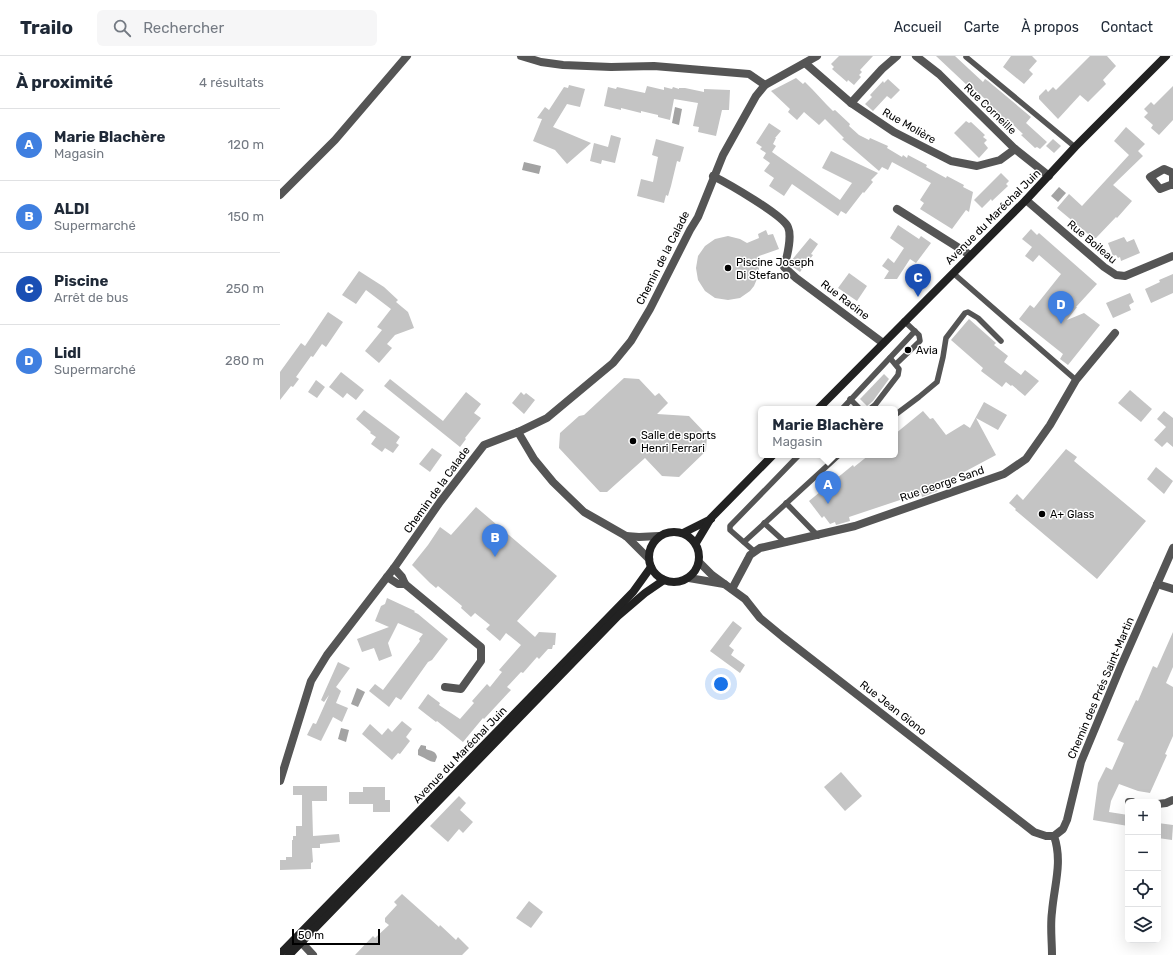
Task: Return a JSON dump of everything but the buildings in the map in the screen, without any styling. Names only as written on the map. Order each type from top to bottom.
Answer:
[{"type":"main road","name":"Avenue du Maréchal Juin","points":[[821,406],[1026,200],[1075,147],[1166,56]]},
{"type":"main road","points":[[696,543],[711,518],[770,458]]},
{"type":"main road","points":[[683,533],[711,518]]},
{"type":"main road","points":[[671,532],[683,533],[696,543],[700,555],[697,568],[689,578],[676,582],[664,580],[654,572],[650,563],[650,550],[653,543],[659,536],[671,532]]},
{"type":"main road","name":"Avenue du Maréchal Juin","points":[[280,954],[623,603],[633,592],[650,563]]},
{"type":"main road","name":"Avenue du Maréchal Juin","points":[[289,955],[618,616],[645,593],[664,580]]},
{"type":"street","points":[[280,195],[335,140],[407,56]]},
{"type":"street","points":[[521,56],[541,62],[563,65],[611,67],[654,66],[749,74],[765,84]]},
{"type":"street","name":"Chemin de la Calade","points":[[280,781],[311,681],[326,655],[394,568],[440,502],[484,445],[518,432],[548,418],[613,363],[631,341],[650,309],[698,217],[713,176],[723,155],[756,96],[765,84],[817,56]]},
{"type":"street","points":[[851,103],[896,56]]},
{"type":"street","name":"Rue Corneille","points":[[916,56],[939,74],[1015,149],[1049,176]]},
{"type":"street","name":"Rue Molière","points":[[805,63],[851,103],[894,132],[951,162],[977,166],[1000,160],[1015,149]]},
{"type":"street","name":"Rue Racine","points":[[713,176],[780,218],[788,227],[789,248],[784,267],[796,278],[883,343]]},
{"type":"street","name":"Rue Boileau","points":[[1026,200],[1104,268],[1116,275],[1126,276],[1173,256]]},
{"type":"street","points":[[897,209],[970,255]]},
{"type":"street","name":"Rue George Sand","points":[[755,552],[760,548],[818,536],[855,526],[1004,474],[1026,459],[1050,425],[1076,380],[1115,333]]},
{"type":"street","points":[[518,432],[542,470],[584,512],[626,536],[650,563]]},
{"type":"street","points":[[626,536],[659,536]]},
{"type":"street","name":"Chemin des Prés Saint-Martin","points":[[1054,836],[1063,829],[1067,820],[1081,762],[1173,548]]},
{"type":"street","points":[[730,587],[748,559],[755,552]]},
{"type":"street","name":"Rue Jean Giono","points":[[699,562],[712,575],[745,598],[760,618],[783,637],[1034,832],[1046,836],[1054,836]]},
{"type":"street","points":[[394,568],[402,577],[404,584],[481,647],[481,661],[461,689],[445,687]]},
{"type":"street","points":[[387,576],[398,584],[404,584]]},
{"type":"street","name":"Rue Jean Giono","points":[[689,578],[730,587]]},
{"type":"street","points":[[1157,584],[1173,589]]},
{"type":"street","points":[[1161,804],[1173,800]]},
{"type":"street","points":[[1052,955],[1051,913],[1059,866],[1058,846],[1054,836]]},
{"type":"street","points":[[301,942],[313,955]]},
{"type":"lane","points":[[966,57],[1075,147]]},
{"type":"lane","points":[[953,273],[1076,380]]},
{"type":"lane","points":[[898,413],[937,382],[946,338],[965,313],[968,312],[978,318],[1001,341]]},
{"type":"lane","points":[[896,364],[920,340],[919,335],[904,322]]},
{"type":"lane","points":[[845,406],[850,399],[915,331]]},
{"type":"lane","points":[[874,406],[898,376],[899,369],[890,358]]},
{"type":"lane","points":[[850,399],[857,406]]},
{"type":"lane","points":[[755,552],[730,530],[730,526],[796,458]]},
{"type":"lane","points":[[744,542],[764,522],[836,458]]},
{"type":"lane","points":[[786,503],[818,536]]},
{"type":"lane","points":[[764,522],[786,543]]},
{"type":"shaded area","points":[[675,107],[682,109],[679,125],[672,123]]},
{"type":"shaded area","points":[[524,162],[541,166],[539,174],[522,170]]},
{"type":"shaded area","points":[[1059,187],[1066,193],[1058,202],[1051,196]]},
{"type":"shaded area","points":[[357,688],[365,692],[358,707],[351,704]]},
{"type":"shaded area","points":[[341,728],[349,730],[346,742],[338,739]]},
{"type":"shaded area","points":[[421,745],[426,746],[426,749],[436,754],[437,757],[435,762],[418,755],[418,750]]},
{"type":"place","name":"Piscine Joseph Di Stefano","points":[[728,268]]},
{"type":"place","name":"Piscine","points":[[918,297]]},
{"type":"place","name":"Lidl","points":[[1061,324]]},
{"type":"place","name":"Avia","points":[[908,350]]},
{"type":"place","name":"Salle de sports Henri Ferrari","points":[[633,441]]},
{"type":"place","name":"Marie Blachère","points":[[828,504]]},
{"type":"place","name":"A+ Glass","points":[[1042,514]]},
{"type":"place","name":"ALDI","points":[[495,557]]}]
